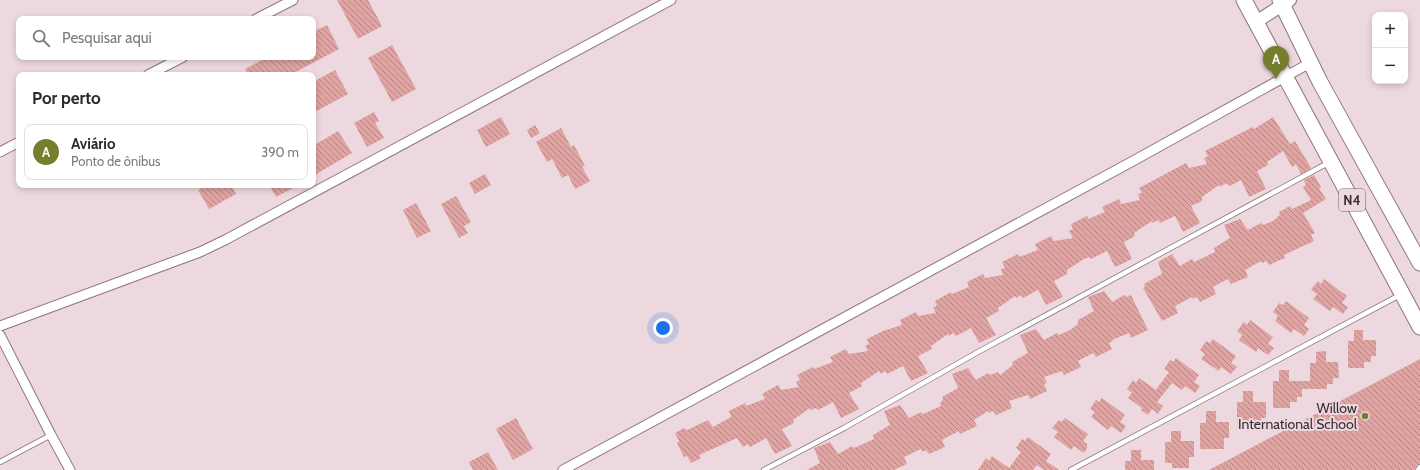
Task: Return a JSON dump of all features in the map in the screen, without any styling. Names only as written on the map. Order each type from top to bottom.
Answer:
[{"type":"highway","name":"N4","points":[[1244,0],[1287,77],[1420,327]]},
{"type":"highway","name":"N4","points":[[1284,1],[1310,63],[1420,263]]},
{"type":"street","points":[[262,16],[292,0]]},
{"type":"street","points":[[0,326],[200,252],[225,240],[671,0]]},
{"type":"street","points":[[1256,22],[1284,1]]},
{"type":"street","points":[[154,72],[177,60]]},
{"type":"street","points":[[562,470],[1287,77],[1310,63]]},
{"type":"street","points":[[0,152],[16,144]]},
{"type":"street","points":[[0,335],[50,435],[70,470]]},
{"type":"lane","points":[[764,470],[851,424],[978,352],[1332,161]]},
{"type":"lane","points":[[1071,470],[1402,294]]},
{"type":"lane","points":[[0,462],[50,435]]},
{"type":"building","points":[[337,0],[368,0],[382,26],[358,39]]},
{"type":"building","points":[[327,25],[339,49],[296,72],[246,72],[245,69],[262,60],[316,60],[316,30]]},
{"type":"building","points":[[392,45],[416,89],[392,102],[368,58]]},
{"type":"building","points":[[335,70],[348,94],[316,111],[316,80]]},
{"type":"building","points":[[374,112],[379,121],[375,123],[384,138],[367,147],[354,123]]},
{"type":"building","points":[[501,117],[510,134],[486,147],[477,130]]},
{"type":"building","points":[[1273,117],[1290,144],[1295,141],[1311,168],[1301,174],[1296,164],[1292,167],[1283,151],[1267,162],[1268,165],[1257,171],[1266,189],[1249,197],[1241,180],[1230,186],[1226,183],[1220,187],[1219,185],[1202,197],[1202,201],[1191,206],[1200,223],[1183,232],[1175,216],[1160,223],[1158,220],[1153,223],[1152,221],[1134,233],[1135,236],[1124,242],[1132,259],[1115,267],[1107,251],[1091,259],[1089,257],[1084,259],[1067,270],[1067,274],[1054,281],[1063,297],[1046,305],[1038,290],[1023,298],[1021,295],[1016,298],[1015,296],[998,308],[999,311],[986,318],[996,335],[979,343],[971,328],[956,336],[953,333],[949,336],[948,334],[931,346],[932,349],[918,356],[928,373],[911,381],[903,366],[887,374],[885,371],[881,374],[879,371],[861,383],[862,386],[849,393],[859,409],[841,418],[833,402],[818,410],[816,408],[811,410],[810,408],[793,420],[794,423],[782,429],[792,446],[775,454],[766,438],[750,447],[748,444],[743,447],[737,438],[699,455],[701,458],[691,463],[687,456],[684,457],[677,443],[679,441],[675,433],[684,428],[687,430],[708,420],[713,427],[731,417],[729,411],[745,403],[746,406],[765,399],[762,394],[778,385],[781,390],[799,387],[796,382],[800,380],[797,375],[813,367],[814,369],[833,362],[830,357],[846,349],[849,354],[868,351],[865,346],[869,344],[867,339],[883,331],[902,325],[900,320],[916,312],[918,316],[936,313],[933,307],[937,306],[935,301],[951,292],[952,294],[969,287],[967,282],[983,274],[985,278],[1003,275],[1001,269],[1005,268],[1002,262],[1018,254],[1019,257],[1038,250],[1035,244],[1051,236],[1054,241],[1073,238],[1069,231],[1073,229],[1071,224],[1087,216],[1088,219],[1105,212],[1102,207],[1119,199],[1121,204],[1140,200],[1138,194],[1142,193],[1139,188],[1186,163],[1189,168],[1207,164],[1204,158],[1208,156],[1205,151],[1253,127],[1254,129]]},
{"type":"building","points":[[535,125],[540,133],[531,138],[527,130]]},
{"type":"building","points":[[561,128],[571,147],[574,145],[585,166],[582,167],[590,181],[575,189],[568,175],[562,178],[552,159],[547,162],[536,142]]},
{"type":"building","points":[[338,131],[352,153],[316,174],[316,144]]},
{"type":"building","points":[[485,174],[491,185],[475,194],[469,183]]},
{"type":"building","points":[[1314,175],[1321,187],[1319,188],[1326,199],[1303,213],[1315,233],[1311,235],[1314,241],[1284,255],[1285,258],[1269,265],[1266,261],[1262,263],[1261,261],[1245,270],[1248,277],[1231,284],[1228,279],[1213,287],[1216,294],[1200,302],[1197,297],[1193,299],[1192,297],[1175,306],[1178,313],[1162,321],[1143,288],[1145,287],[1144,284],[1162,274],[1158,262],[1172,254],[1180,266],[1192,259],[1194,262],[1215,252],[1214,248],[1230,238],[1224,225],[1240,219],[1248,230],[1261,223],[1263,225],[1273,221],[1280,215],[1279,212],[1290,206],[1292,209],[1311,200],[1303,187],[1306,185],[1304,180]]},
{"type":"building","points":[[202,188],[233,188],[236,194],[209,209],[198,190]]},
{"type":"building","points":[[271,188],[293,188],[276,197]]},
{"type":"building","points":[[456,196],[471,222],[464,226],[468,233],[459,238],[441,204]]},
{"type":"building","points":[[416,203],[431,231],[417,238],[403,210]]},
{"type":"building","points":[[1324,279],[1347,296],[1342,303],[1348,307],[1343,314],[1333,307],[1330,311],[1313,299],[1317,294],[1311,290],[1318,281],[1321,284]]},
{"type":"building","points":[[1104,291],[1112,302],[1124,295],[1126,297],[1131,295],[1148,330],[1131,338],[1129,333],[1112,340],[1113,341],[1109,343],[1112,349],[1096,357],[1093,353],[1078,361],[1081,367],[1064,375],[1062,371],[1044,377],[1047,383],[1044,384],[1047,391],[1030,399],[1028,395],[1009,401],[1012,408],[996,415],[993,411],[989,413],[988,411],[974,420],[977,426],[960,434],[959,431],[942,440],[945,447],[929,454],[926,450],[922,452],[921,449],[904,457],[907,464],[894,470],[807,470],[820,463],[814,448],[830,442],[838,454],[852,446],[854,448],[874,439],[873,435],[890,425],[884,411],[900,405],[909,418],[921,412],[923,414],[941,406],[940,403],[943,400],[942,397],[958,388],[952,374],[968,368],[976,380],[988,373],[990,375],[998,372],[1000,375],[1013,365],[1012,362],[1028,353],[1020,335],[1036,329],[1044,340],[1057,333],[1059,335],[1070,330],[1078,324],[1078,320],[1094,311],[1088,297]]},
{"type":"building","points":[[1286,301],[1309,318],[1304,325],[1309,329],[1304,336],[1294,329],[1291,333],[1275,321],[1278,316],[1273,312],[1279,303],[1283,305]]},
{"type":"building","points":[[1250,320],[1273,337],[1268,344],[1274,348],[1268,355],[1258,348],[1256,352],[1239,340],[1242,335],[1237,331],[1244,322],[1247,325]]},
{"type":"building","points":[[1354,330],[1363,330],[1363,340],[1376,340],[1376,356],[1371,356],[1371,362],[1364,362],[1364,368],[1348,368],[1348,341],[1354,341]]},
{"type":"building","points":[[1213,339],[1236,356],[1231,363],[1237,367],[1231,374],[1221,367],[1219,371],[1201,359],[1205,354],[1200,350],[1206,341],[1210,343]]},
{"type":"building","points":[[1326,351],[1326,362],[1338,362],[1339,378],[1333,378],[1333,384],[1327,384],[1327,389],[1302,389],[1302,397],[1297,397],[1297,402],[1290,402],[1290,408],[1273,408],[1273,381],[1279,381],[1279,370],[1289,370],[1289,381],[1310,381],[1310,363],[1316,363],[1316,352]]},
{"type":"building","points":[[1176,358],[1199,375],[1194,382],[1200,386],[1195,393],[1185,386],[1182,390],[1172,383],[1157,402],[1163,406],[1158,414],[1152,409],[1148,415],[1141,410],[1142,408],[1128,398],[1132,393],[1127,389],[1133,380],[1136,383],[1139,378],[1156,390],[1169,372],[1164,369],[1170,360],[1173,362]]},
{"type":"building","name":"Willow International School","points":[[1420,359],[1420,463],[1414,470],[1209,470]]},
{"type":"building","points":[[1243,391],[1253,391],[1253,402],[1266,402],[1266,418],[1261,418],[1261,423],[1254,423],[1254,429],[1237,429],[1237,402],[1243,402]]},
{"type":"building","points":[[1102,398],[1125,415],[1120,422],[1126,426],[1121,433],[1111,426],[1108,430],[1091,417],[1095,412],[1090,409],[1096,400],[1099,402]]},
{"type":"building","points":[[1206,411],[1216,411],[1216,422],[1229,422],[1229,438],[1224,438],[1224,449],[1200,449],[1200,423],[1206,423]]},
{"type":"building","points":[[516,418],[533,449],[513,460],[496,429]]},
{"type":"building","points":[[1065,418],[1088,434],[1083,441],[1087,444],[1087,448],[1084,453],[1074,446],[1071,450],[1054,437],[1058,432],[1052,428],[1059,420],[1062,422]]},
{"type":"building","points":[[1171,431],[1181,431],[1181,441],[1194,441],[1194,457],[1189,457],[1189,468],[1172,468],[1172,463],[1165,463],[1165,442],[1171,442]]},
{"type":"building","points":[[1028,437],[1051,454],[1046,461],[1059,470],[1044,470],[1037,465],[1033,470],[978,470],[986,458],[989,461],[992,456],[1009,468],[1021,452],[1016,448],[1022,439],[1025,441]]},
{"type":"building","points":[[1131,450],[1141,450],[1141,460],[1154,460],[1154,470],[1125,470],[1125,461],[1131,461]]},
{"type":"building","points":[[488,452],[498,470],[473,470],[469,462]]},
{"type":"place","name":"Aviário","points":[[1276,79]]},
{"type":"place","name":"Willow International School","points":[[1365,416]]}]
